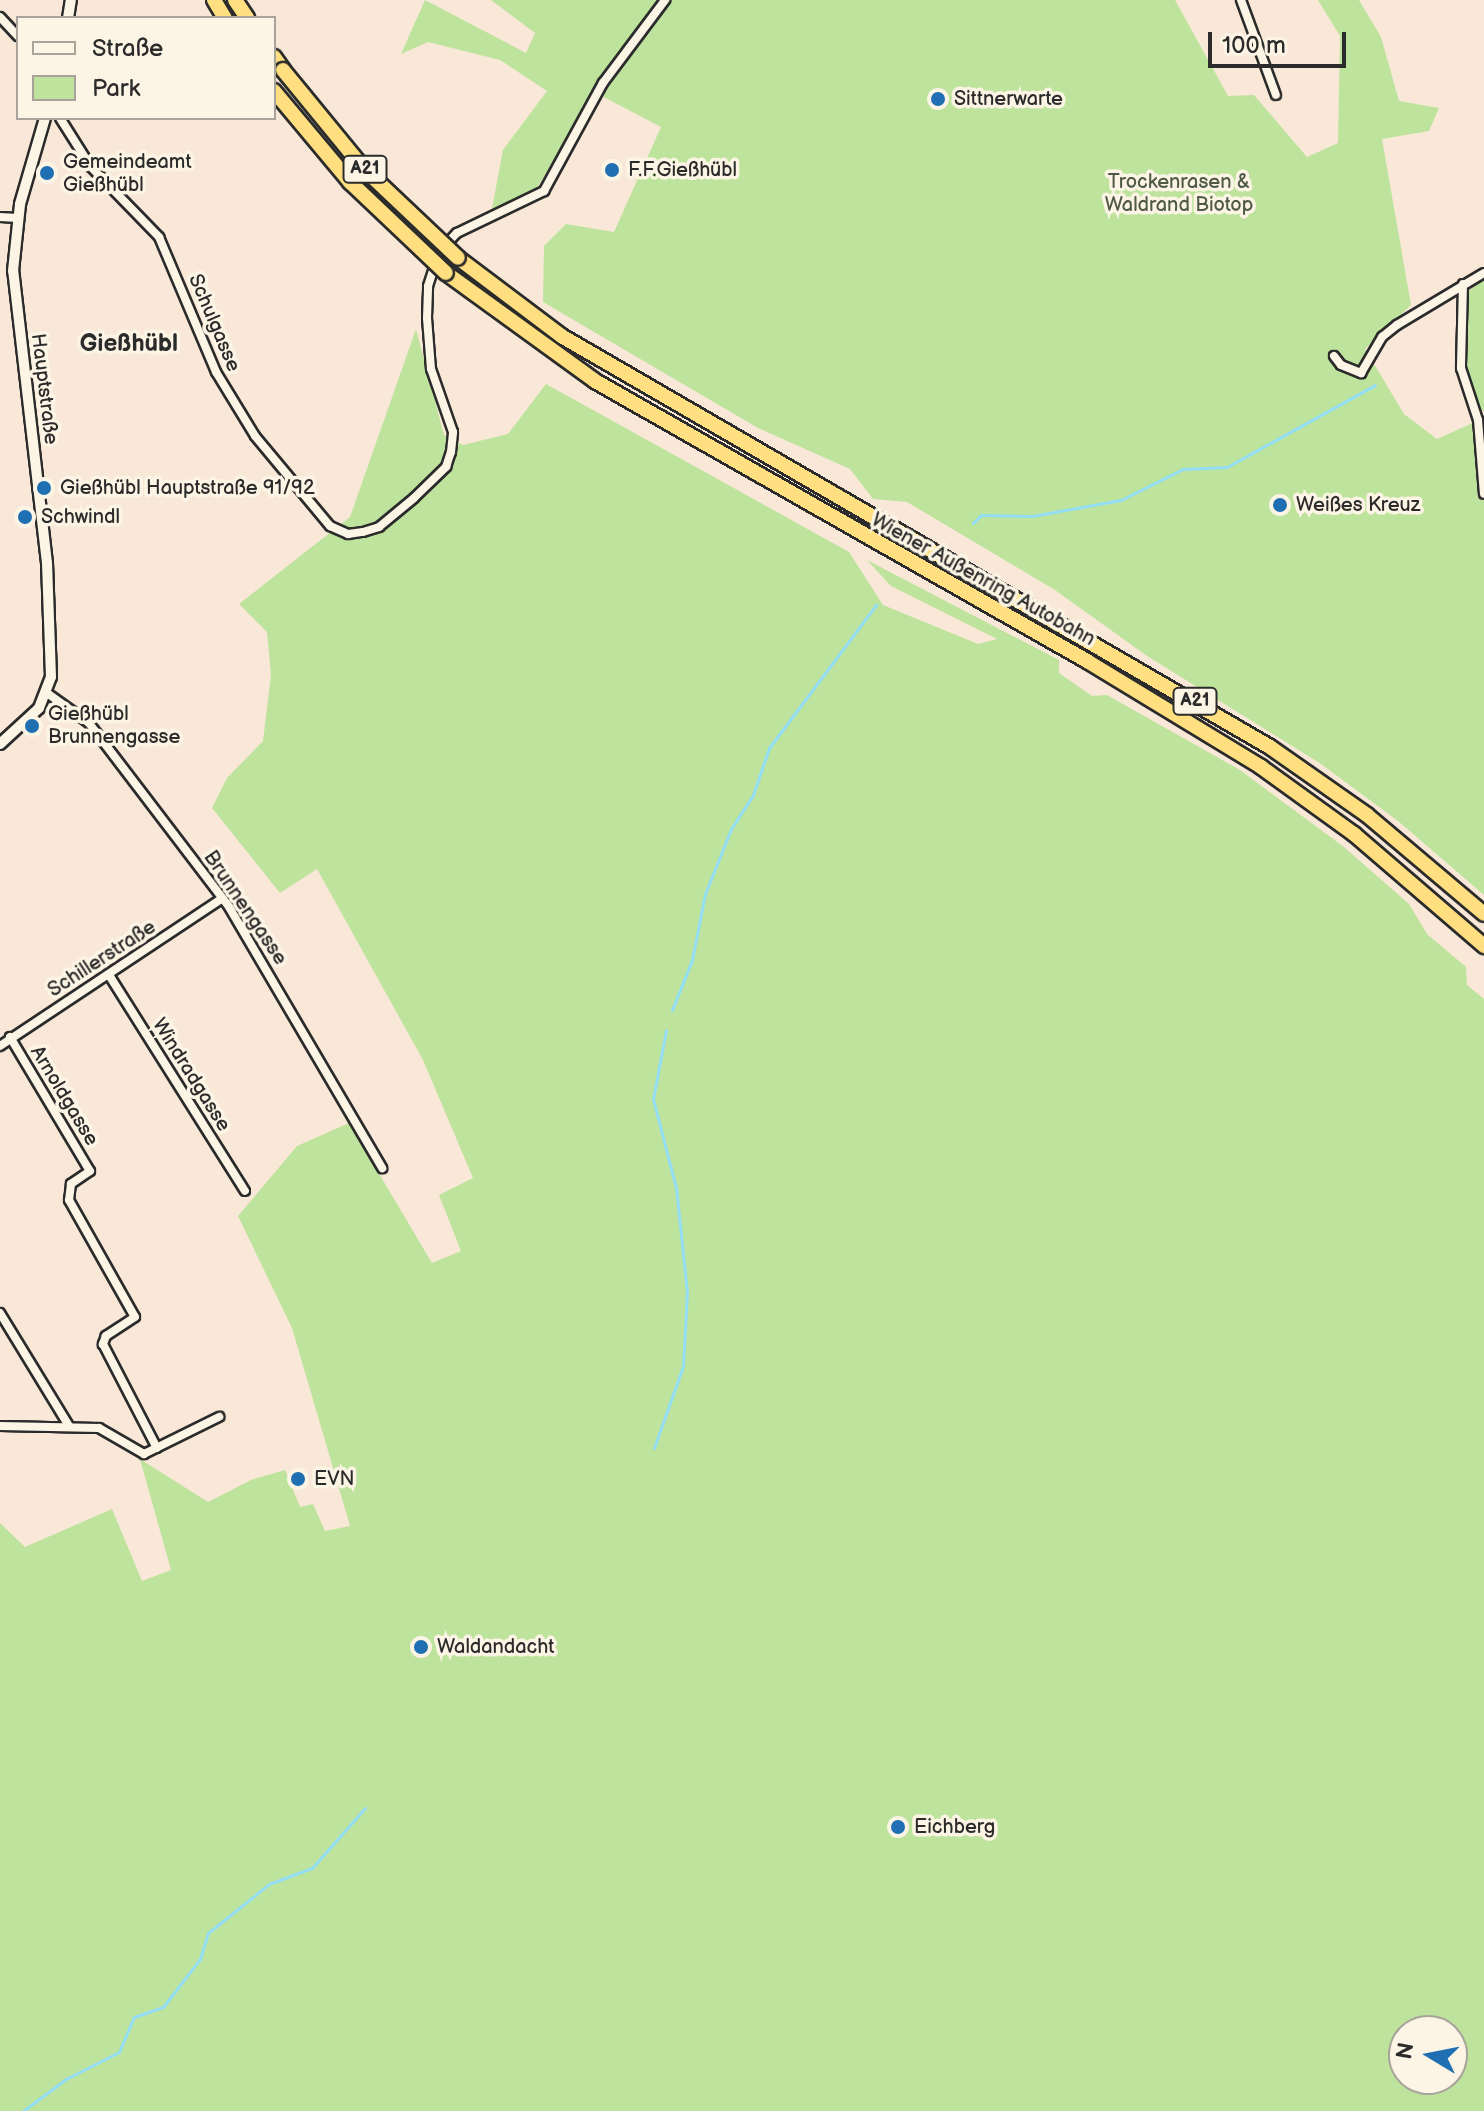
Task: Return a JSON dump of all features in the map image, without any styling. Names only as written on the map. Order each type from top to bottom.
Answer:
[{"type":"highway","name":"Wiener Außenring Autobahn","points":[[278,63],[364,169],[458,258],[563,337],[1270,747],[1367,815],[1484,914]]},
{"type":"highway","name":"Wiener Außenring Autobahn","points":[[276,93],[350,182],[446,273],[595,381],[1087,661],[1261,767],[1354,834],[1484,946]]},
{"type":"street","name":"Schulgasse","points":[[61,120],[91,167],[159,237],[216,372],[255,436],[330,526],[348,534],[379,527],[446,467],[453,432],[431,369],[427,318],[428,286],[439,252],[457,233],[544,191],[603,83],[665,0]]},
{"type":"street","points":[[1241,0],[1276,95]]},
{"type":"street","points":[[0,17],[16,34]]},
{"type":"street","name":"Hauptstraße","points":[[44,120],[18,218],[14,298],[47,563],[51,657],[47,693]]},
{"type":"street","points":[[0,217],[18,218]]},
{"type":"street","points":[[1334,356],[1341,365],[1361,373],[1382,337],[1484,273]]},
{"type":"street","points":[[1463,284],[1461,368],[1478,420],[1484,494]]},
{"type":"street","points":[[0,744],[47,693]]},
{"type":"street","name":"Brunnengasse","points":[[47,693],[89,723],[221,899],[382,1168]]},
{"type":"street","name":"Schillerstraße","points":[[0,1046],[221,899]]},
{"type":"street","name":"Windradgasse","points":[[109,975],[245,1191]]},
{"type":"street","name":"Arnoldgasse","points":[[10,1037],[90,1171],[71,1184],[69,1200],[135,1317],[106,1336],[103,1344],[157,1448]]},
{"type":"street","points":[[0,1313],[69,1426]]},
{"type":"street","points":[[0,1426],[99,1428],[144,1454],[219,1417]]},
{"type":"green space","name":"Trockenrasen & Waldrand Biotop","points":[[425,0],[526,53],[535,33],[491,0],[1175,0],[1228,96],[1254,95],[1307,157],[1338,143],[1340,36],[1318,0],[1359,0],[1381,37],[1399,101],[1439,108],[1429,131],[1382,139],[1411,305],[1365,349],[1404,414],[1437,439],[1484,418],[1484,895],[1398,821],[1321,764],[1147,656],[1055,590],[907,502],[873,499],[850,469],[758,428],[543,302],[544,246],[566,224],[614,232],[661,127],[596,93],[536,189],[491,214],[503,150],[547,91],[500,60],[428,42],[401,54]]},
{"type":"green space","points":[[1484,279],[1484,411],[1472,407],[1461,368],[1467,292]]},
{"type":"green space","points":[[416,329],[444,435],[463,445],[508,434],[546,384],[849,552],[883,605],[978,644],[997,639],[891,586],[867,560],[1059,660],[1059,673],[1092,696],[1107,695],[1240,770],[1344,847],[1409,904],[1427,934],[1466,967],[1467,985],[1484,999],[1484,2111],[0,2111],[0,1523],[25,1547],[112,1509],[142,1581],[171,1570],[140,1459],[208,1502],[251,1480],[285,1470],[300,1507],[313,1504],[325,1531],[350,1526],[292,1328],[238,1216],[297,1146],[349,1123],[432,1263],[461,1251],[439,1195],[473,1178],[423,1060],[317,869],[280,893],[212,808],[227,778],[263,741],[271,675],[267,632],[239,604],[350,517]]},
{"type":"waterway","points":[[973,523],[981,515],[1032,516],[1121,500],[1183,469],[1227,467],[1375,385]]},
{"type":"waterway","points":[[672,1010],[692,960],[705,894],[731,829],[753,795],[769,748],[876,605]]},
{"type":"waterway","points":[[654,1448],[683,1366],[687,1292],[676,1188],[653,1099],[666,1030]]},
{"type":"waterway","points":[[23,2111],[66,2079],[119,2052],[134,2017],[163,2007],[200,1959],[208,1933],[269,1884],[312,1868],[365,1808]]},
{"type":"place","name":"Sittnerwarte","points":[[938,99]]},
{"type":"place","name":"F.F.Gießhübl","points":[[612,170]]},
{"type":"place","name":"Gemeindeamt Gießhübl","points":[[47,173]]},
{"type":"place","name":"Gießhübl Hauptstraße 91/92","points":[[44,488]]},
{"type":"place","name":"Weißes Kreuz","points":[[1280,505]]},
{"type":"place","name":"Schwindl","points":[[25,517]]},
{"type":"place","name":"Gießhübl Brunnengasse","points":[[32,726]]},
{"type":"place","name":"EVN","points":[[298,1479]]},
{"type":"place","name":"Waldandacht","points":[[421,1647]]},
{"type":"place","name":"Eichberg","points":[[898,1827]]},
{"type":"district","name":"Gießhübl","points":[[129,344]]}]
